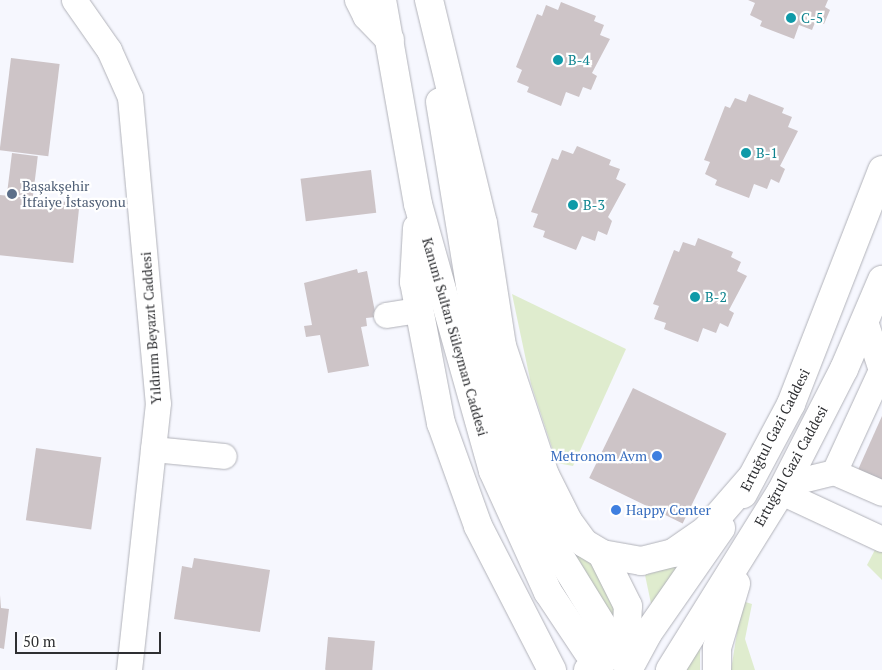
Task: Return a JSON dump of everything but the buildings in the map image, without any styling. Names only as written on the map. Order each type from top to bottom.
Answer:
[{"type":"main road","points":[[359,0],[367,16],[391,40]]},
{"type":"main road","name":"Kanuni Sultan Süleyman Caddesi","points":[[382,0],[391,40],[418,204],[496,480],[548,592],[591,658]]},
{"type":"main road","points":[[429,0],[434,34],[457,102],[502,346],[545,475],[584,544],[602,554],[641,561],[673,553],[706,530],[751,478]]},
{"type":"main road","name":"Kanuni Sultan Süleyman Caddesi","points":[[434,34],[446,143],[483,365],[513,463],[559,555],[591,658]]},
{"type":"main road","name":"Ertuğtul Gazi Caddesi","points":[[628,670],[648,633],[751,478],[802,378],[882,170]]},
{"type":"main road","points":[[418,204],[414,282],[441,423],[478,526],[542,645],[552,670]]},
{"type":"main road","name":"Ertuğrul Gazi Caddesi","points":[[670,670],[783,488],[882,280]]},
{"type":"main road","points":[[717,670],[724,614],[756,531]]},
{"type":"main road","points":[[542,645],[559,662],[612,654],[627,630],[628,606],[602,554]]},
{"type":"street","name":"Yıldırım Beyazıt Caddesi","points":[[74,0],[109,50],[130,97],[158,403],[129,670]]},
{"type":"street","points":[[386,315],[419,310]]},
{"type":"street","points":[[834,472],[882,370],[864,321]]},
{"type":"street","points":[[153,449],[224,456]]},
{"type":"street","points":[[783,488],[834,472],[882,493]]},
{"type":"street","points":[[783,488],[882,539]]},
{"type":"green space","points":[[512,294],[626,349],[573,466],[557,463],[531,384]]},
{"type":"green space","points":[[877,546],[882,548],[882,580],[867,565]]},
{"type":"green space","points":[[572,549],[605,573],[621,631]]},
{"type":"green space","points":[[683,564],[653,613],[645,575]]},
{"type":"green space","points":[[742,601],[752,604],[745,639],[755,670],[731,670]]},
{"type":"green space","points":[[700,644],[700,670],[686,670]]},
{"type":"place","name":"C-5","points":[[791,18]]},
{"type":"place","name":"B-4","points":[[558,60]]},
{"type":"place","name":"B-1","points":[[746,153]]},
{"type":"place","name":"Başakşehir İtfaiye İstasyonu","points":[[12,194]]},
{"type":"place","name":"B-3","points":[[573,205]]},
{"type":"place","name":"B-2","points":[[695,297]]},
{"type":"place","name":"Metronom Avm","points":[[657,456]]},
{"type":"place","name":"Happy Center","points":[[616,510]]}]
